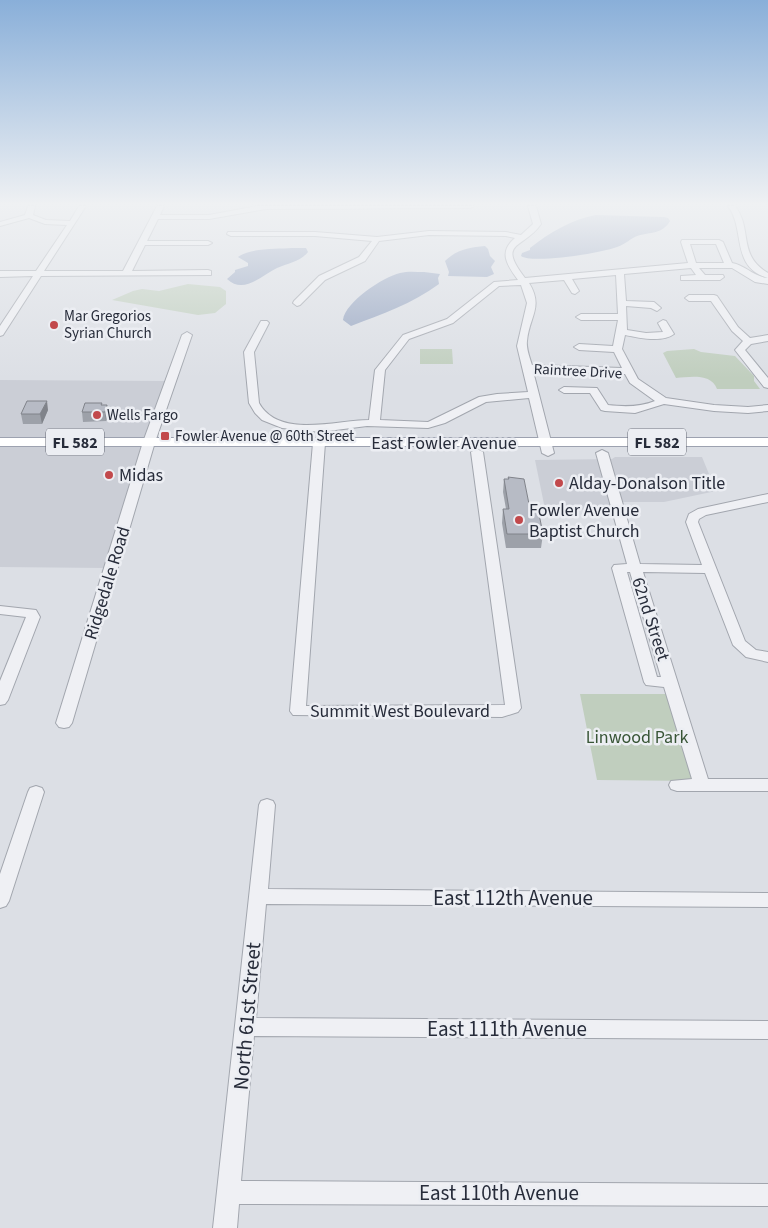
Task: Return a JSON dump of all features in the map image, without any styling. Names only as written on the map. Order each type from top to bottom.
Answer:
[{"type":"main road","name":"East Fowler Avenue","points":[[0,442],[45,442],[148,447]]},
{"type":"main road","points":[[0,447],[37,446],[45,442]]},
{"type":"main road","name":"East Fowler Avenue","points":[[318,448],[477,452],[547,448],[602,453],[765,446]]},
{"type":"main road","name":"East Fowler Avenue","points":[[0,452],[148,447],[547,448],[765,446]]},
{"type":"street","points":[[0,333],[44,263]]},
{"type":"street","points":[[126,274],[132,263]]},
{"type":"street","points":[[297,303],[319,281],[354,263]]},
{"type":"street","points":[[510,263],[525,281],[532,303],[522,338],[526,368],[547,448]]},
{"type":"street","points":[[752,263],[758,272],[768,276]]},
{"type":"street","points":[[374,422],[380,370],[406,338],[450,321],[497,284],[693,265],[734,266],[758,280],[768,282]]},
{"type":"street","points":[[693,265],[702,278]]},
{"type":"street","points":[[620,272],[622,332],[617,349],[628,371]]},
{"type":"street","points":[[0,274],[208,274]]},
{"type":"street","points":[[567,277],[575,292]]},
{"type":"street","points":[[684,278],[720,277]]},
{"type":"street","points":[[689,298],[714,298],[735,329],[748,341]]},
{"type":"street","points":[[621,304],[654,305],[657,308]]},
{"type":"street","points":[[581,317],[622,316]]},
{"type":"street","points":[[264,323],[249,355],[254,403],[260,413],[277,422],[300,428],[318,429],[374,422],[428,425],[438,422],[476,402],[493,398],[533,395]]},
{"type":"street","points":[[622,332],[646,336],[669,334],[663,323]]},
{"type":"street","name":"Ridgedale Road","points":[[64,723],[148,447],[187,335]]},
{"type":"street","points":[[768,338],[748,341],[742,345],[740,350],[763,372],[768,385]]},
{"type":"street","points":[[578,347],[617,349]]},
{"type":"street","name":"Raintree Drive","points":[[526,368],[628,371],[634,381],[664,401],[714,408],[748,410],[768,408]]},
{"type":"street","points":[[564,390],[593,390],[605,408],[620,410],[640,410],[664,401]]},
{"type":"street","name":"Summit West Boulevard","points":[[318,448],[298,711],[502,712],[513,708],[477,452]]},
{"type":"street","name":"62nd Street","points":[[602,453],[635,568],[619,568],[651,682],[671,682],[702,785]]},
{"type":"street","points":[[768,498],[702,512],[693,517],[692,522],[738,642],[744,650],[753,655],[768,657]]},
{"type":"street","points":[[635,568],[709,569]]},
{"type":"street","points":[[0,610],[30,612],[33,617],[0,700]]},
{"type":"street","points":[[677,785],[768,785]]},
{"type":"street","points":[[0,901],[36,792]]},
{"type":"street","name":"North 61st Street","points":[[225,1228],[267,805]]},
{"type":"street","name":"East 112th Avenue","points":[[258,896],[768,900]]},
{"type":"street","name":"East 111th Avenue","points":[[246,1027],[768,1030]]},
{"type":"street","name":"East 110th Avenue","points":[[229,1192],[768,1195]]},
{"type":"shaded area","points":[[0,380],[167,381],[105,568],[0,567]]},
{"type":"shaded area","points":[[615,457],[702,457],[716,491],[664,502],[612,502],[614,510],[545,509],[535,460],[612,459]]},
{"type":"green space","points":[[188,284],[220,287],[226,291],[226,304],[215,313],[198,315],[112,300],[142,289],[159,291]]},
{"type":"green space","points":[[420,349],[452,349],[453,364],[420,364]]},
{"type":"green space","points":[[694,349],[701,352],[735,356],[754,376],[754,381],[760,389],[717,389],[710,380],[705,378],[676,378],[663,353]]},
{"type":"green space","name":"Linwood Park","points":[[580,694],[669,694],[695,781],[597,780]]},
{"type":"water","points":[[248,263],[289,263],[246,284],[240,285],[227,279],[235,270],[248,266]]},
{"type":"water","points":[[446,263],[493,263],[491,267],[494,274],[487,277],[448,276],[449,272]]},
{"type":"water","points":[[424,272],[440,274],[438,278],[439,284],[407,303],[351,326],[343,320],[345,313],[357,298],[375,285],[400,273]]},
{"type":"building","points":[[27,401],[47,401],[40,414],[21,414]]},
{"type":"building","points":[[85,403],[102,403],[101,405],[107,405],[105,412],[82,412]]},
{"type":"building","points":[[508,477],[524,479],[530,509],[538,509],[543,534],[507,534],[503,509],[509,509],[504,479],[509,479]]},
{"type":"place","name":"Mar Gregorios Syrian Church","points":[[54,325]]},
{"type":"place","name":"Wells Fargo","points":[[97,415]]},
{"type":"place","name":"Fowler Avenue @ 60th Street","points":[[165,436]]},
{"type":"place","name":"Midas","points":[[109,475]]},
{"type":"place","name":"Alday-Donalson Title","points":[[559,483]]},
{"type":"place","name":"Fowler Avenue Baptist Church","points":[[519,520]]}]
